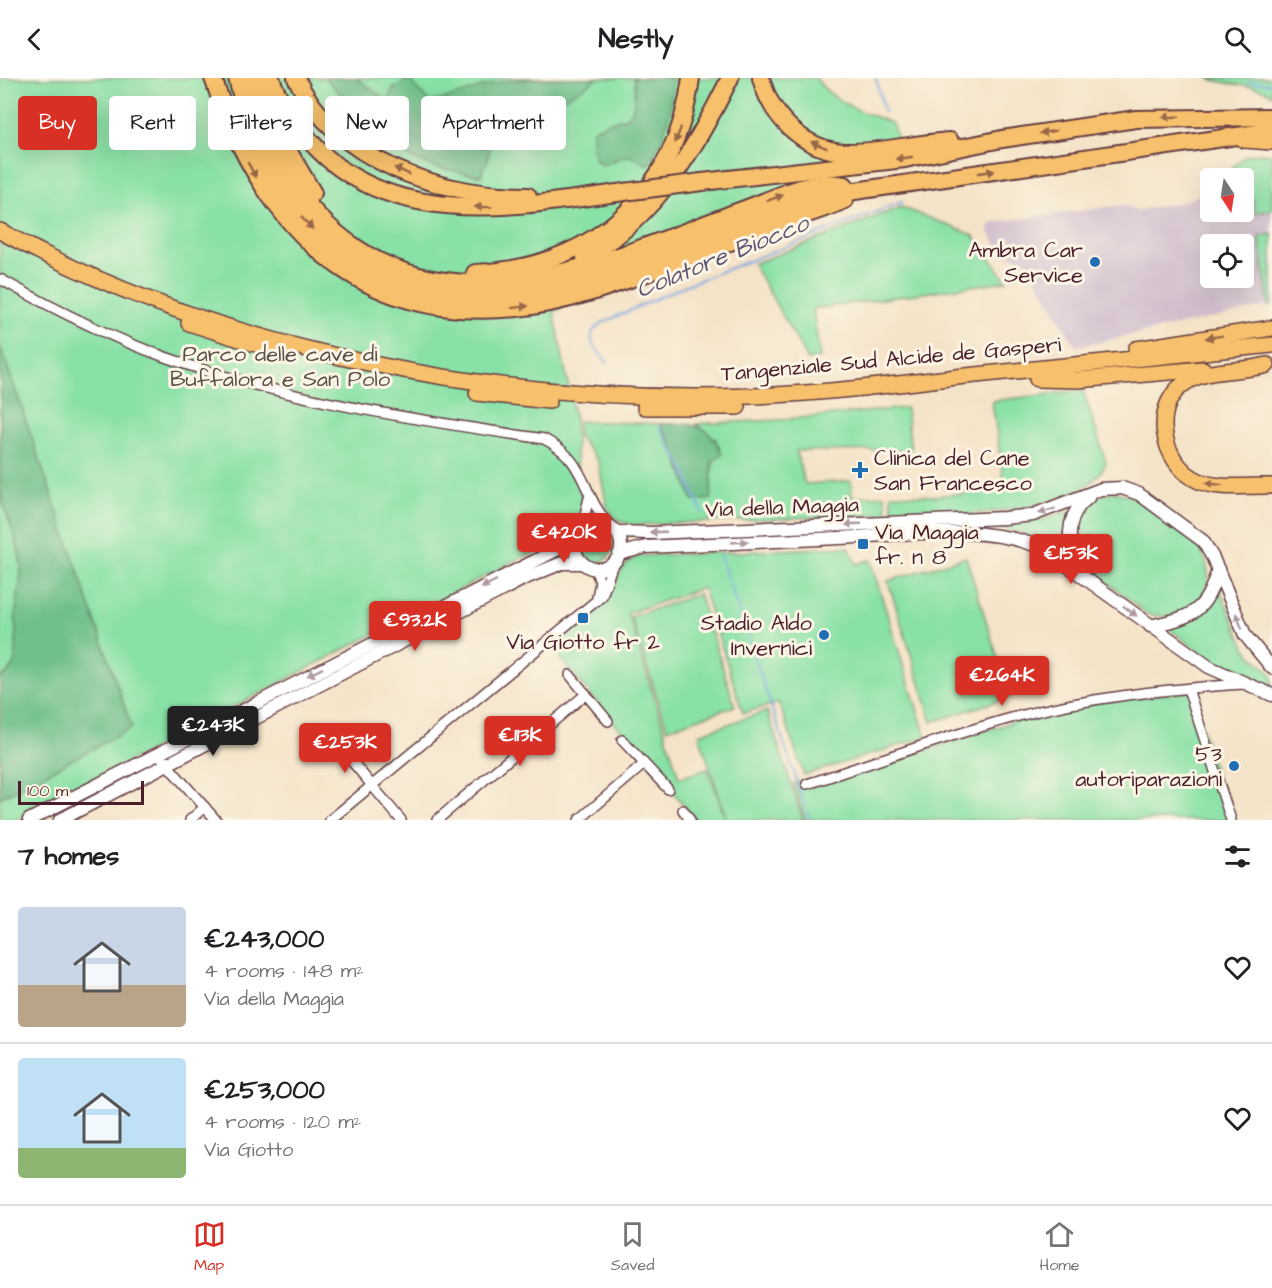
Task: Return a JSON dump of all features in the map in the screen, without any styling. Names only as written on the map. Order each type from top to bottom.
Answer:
[{"type":"highway","points":[[213,78],[231,129],[251,169],[296,231],[331,262],[358,279],[381,290],[434,305],[476,310],[517,308],[564,298],[650,271],[835,204],[866,190]]},
{"type":"highway","points":[[237,78],[256,144],[271,175],[300,216],[319,236],[365,268],[408,287],[435,293],[494,297],[535,292],[572,283],[795,204],[834,194],[1272,131]]},
{"type":"highway","points":[[252,78],[258,110],[282,167],[295,189],[322,220],[364,254],[412,274],[460,283],[514,282],[613,258],[793,191],[832,183],[866,190]]},
{"type":"highway","points":[[264,78],[267,98],[279,135],[306,184],[336,219],[369,244],[399,259],[438,269],[475,273],[516,269],[553,260],[589,242],[627,213],[653,183],[671,154],[687,111],[691,78]]},
{"type":"highway","points":[[271,78],[276,92],[316,148],[350,174],[388,193],[413,200],[469,207],[520,206],[905,159],[1002,139],[1136,119],[1272,117]]},
{"type":"highway","points":[[296,78],[310,100],[334,127],[358,147],[402,172],[430,183],[490,194],[583,198]]},
{"type":"highway","points":[[561,272],[613,240],[647,210],[673,180],[730,78]]},
{"type":"highway","points":[[761,78],[769,101],[785,122],[801,136],[830,150],[860,152],[940,142],[1002,139]]},
{"type":"highway","points":[[1223,139],[1272,141]]},
{"type":"highway","name":"Tangenziale Sud Alcide de Gasperi","points":[[0,231],[102,279],[251,333],[375,364],[519,388],[633,397],[751,396],[1081,371],[1270,361]]},
{"type":"highway","name":"Tangenziale Sud Alcide de Gasperi","points":[[0,242],[97,288],[247,343],[374,375],[516,398],[633,407],[752,406],[1037,379],[1272,345]]},
{"type":"highway","points":[[1081,371],[1101,356],[1272,328]]},
{"type":"highway","points":[[1270,361],[1201,375],[1188,381],[1170,402],[1164,430],[1172,455],[1192,477],[1212,484],[1272,486]]},
{"type":"street","points":[[0,279],[165,357],[285,392],[412,420],[544,439],[562,448],[578,466],[589,498],[620,538],[606,589],[330,820]]},
{"type":"street","points":[[1076,571],[1069,539],[1070,526],[1081,503],[1101,489],[1122,488],[1139,494],[1203,541],[1218,569],[1245,635],[1272,668]]},
{"type":"street","name":"Via della Maggia","points":[[613,529],[651,533],[1004,518],[1040,513],[1101,489]]},
{"type":"street","points":[[582,563],[575,550],[589,498]]},
{"type":"street","points":[[29,820],[562,547],[595,523],[613,529]]},
{"type":"street","name":"Via della Maggia","points":[[616,558],[646,546],[911,535],[996,535],[1039,546],[1209,668],[1272,695]]},
{"type":"street","points":[[60,820],[523,579],[562,562],[582,563],[595,568],[616,558]]},
{"type":"street","points":[[586,607],[599,593],[600,582],[595,568]]},
{"type":"street","points":[[1150,626],[1185,618],[1198,611],[1208,599],[1218,569]]},
{"type":"street","points":[[1209,668],[1213,675],[1209,686]]},
{"type":"street","points":[[570,675],[608,721]]},
{"type":"street","points":[[807,784],[1015,717],[1055,707],[1209,686],[1244,684]]},
{"type":"street","points":[[1188,689],[1231,820]]},
{"type":"street","points":[[437,820],[586,694]]},
{"type":"street","points":[[622,740],[668,789]]},
{"type":"street","points":[[339,746],[401,820]]},
{"type":"street","points":[[158,753],[216,820]]},
{"type":"street","points":[[579,820],[644,764]]},
{"type":"street","points":[[190,820],[205,807]]},
{"type":"street","points":[[683,810],[690,820]]},
{"type":"shaded area","points":[[1200,194],[1200,222],[1254,222],[1254,208],[1255,213],[1272,210],[1272,234],[1259,237],[1269,306],[1076,347],[1025,260],[1003,254],[989,232],[990,225],[995,222],[1123,205],[1138,210],[1183,202]]},
{"type":"green space","name":"Parco delle cave di Buffalora e San Polo","points":[[0,78],[816,78],[831,95],[840,101],[892,123],[898,141],[554,312],[575,420],[577,477],[583,502],[582,518],[568,537],[514,561],[16,820],[0,820]]},
{"type":"green space","points":[[325,78],[356,78],[381,96],[342,96]]},
{"type":"green space","points":[[598,78],[566,96],[453,96],[500,82]]},
{"type":"green space","points":[[634,78],[672,78],[670,112],[664,134],[648,165],[632,157],[624,156],[601,165],[594,154],[592,131],[631,113]]},
{"type":"green space","points":[[1208,78],[1272,78],[1272,95],[1258,88]]},
{"type":"green space","points":[[409,79],[424,96],[421,96],[421,150],[490,150],[482,176],[434,167],[394,150],[409,150],[409,96],[390,96],[393,89]]},
{"type":"green space","points":[[1260,153],[1272,154],[1272,210],[1255,213],[1254,168],[1232,168],[1245,156]]},
{"type":"green space","points":[[901,207],[973,235],[1007,281],[813,309],[820,358],[808,360],[753,264]]},
{"type":"green space","points":[[1272,234],[1272,305],[1269,306],[1259,237]]},
{"type":"green space","points":[[0,345],[132,728],[0,798],[0,678],[8,673],[15,658],[15,619],[21,568],[17,545],[0,487]]},
{"type":"green space","points":[[1083,390],[1106,462],[1094,480],[1072,493],[1044,503],[1011,509],[944,515],[893,516],[891,494],[935,496],[1005,490],[992,401]]},
{"type":"green space","points":[[906,408],[911,450],[796,451],[805,484],[851,481],[852,497],[885,495],[887,514],[632,525],[617,519],[609,511],[598,461],[578,436],[578,421],[660,424],[672,445],[693,501],[710,486],[716,439],[696,424],[778,420]]},
{"type":"green space","points":[[660,424],[698,427],[711,435],[717,443],[722,454],[712,462],[711,499],[693,501],[672,445]]},
{"type":"green space","points":[[1116,492],[1136,498],[1195,541],[1204,556],[1208,571],[1207,585],[1201,597],[1192,607],[1180,613],[1164,616],[1147,614],[1078,558],[1073,525],[1095,498]]},
{"type":"green space","points":[[1071,510],[1064,536],[1066,552],[1037,537],[1004,529],[1005,524],[1040,520]]},
{"type":"green space","points":[[597,532],[608,536],[612,547],[608,558],[597,562],[586,558],[582,547],[586,536]]},
{"type":"green space","points":[[849,547],[856,564],[870,560],[926,737],[804,775],[779,703],[743,713],[703,588],[628,613],[679,778],[708,769],[726,820],[696,820],[561,659],[557,637],[598,607],[613,588],[625,565],[639,556]]},
{"type":"green space","points":[[966,557],[1010,697],[932,722],[888,581]]},
{"type":"green space","points":[[1218,585],[1246,649],[1272,675],[1272,687],[1216,662],[1166,626],[1177,624]]},
{"type":"green space","points":[[699,594],[735,706],[667,729],[631,617]]},
{"type":"green space","points":[[1191,691],[1229,820],[805,820],[794,784],[807,779],[810,787],[1028,717],[1083,704]]},
{"type":"green space","points":[[767,711],[803,820],[727,820],[699,734]]},
{"type":"waterway","name":"Colatore Biocco","points":[[876,78],[884,112]]},
{"type":"waterway","points":[[1248,82],[1272,84]]},
{"type":"waterway","name":"Colatore Biocco","points":[[608,364],[592,343],[592,332],[600,324],[684,286],[902,202]]},
{"type":"waterway","name":"Colatore Biocco","points":[[660,428],[683,467],[702,513]]},
{"type":"waterway","name":"Colatore Biocco","points":[[720,556],[810,820]]},
{"type":"place","name":"Ambra Car Service","points":[[1095,262]]},
{"type":"place","name":"Clinica del Cane San Francesco","points":[[860,470]]},
{"type":"place","name":"Via Maggia fr. n 8","points":[[863,544]]},
{"type":"place","name":"Via Giotto fr 2","points":[[583,618]]},
{"type":"place","name":"Stadio Aldo Invernici","points":[[824,635]]},
{"type":"place","name":"53 autoriparazioni","points":[[1234,766]]}]
